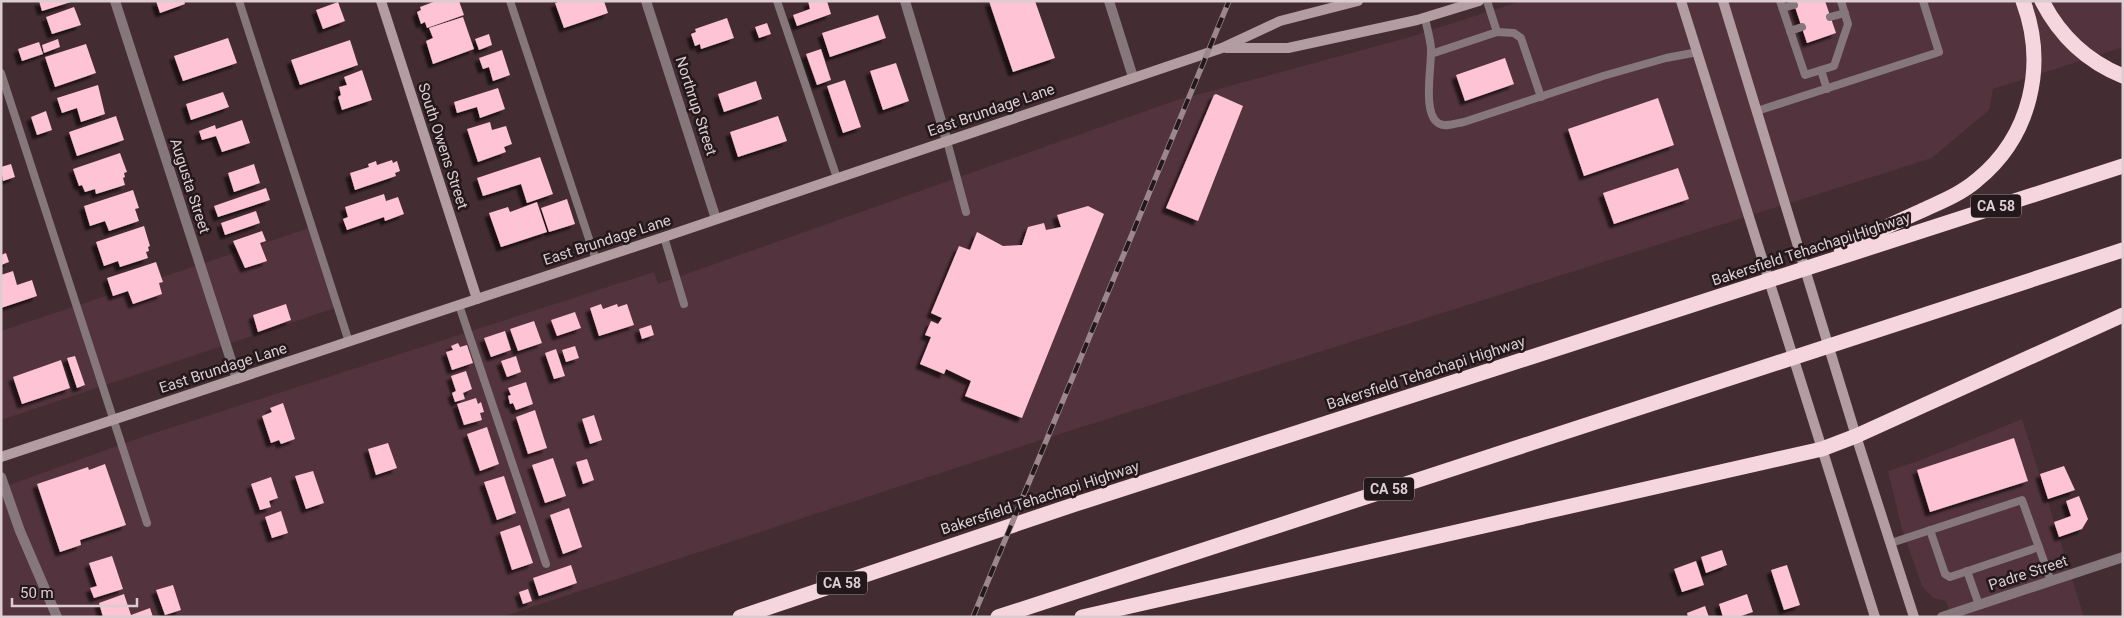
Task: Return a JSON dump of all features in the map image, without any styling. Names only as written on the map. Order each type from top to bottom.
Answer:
[{"type":"highway","points":[[1866,242],[1954,196],[1977,181],[1996,163],[2012,141],[2024,117],[2032,92],[2035,65],[2033,36],[2023,1]]},
{"type":"highway","points":[[2042,1],[2051,18],[2067,39],[2085,55],[2107,70],[2123,76]]},
{"type":"highway","name":"Bakersfield Tehachapi Highway","points":[[740,617],[1076,504],[1715,299],[1757,285],[1866,242],[2123,166]]},
{"type":"highway","name":"CA 58","points":[[998,617],[2123,250]]},
{"type":"highway","points":[[1082,617],[1822,449],[1856,436],[2123,315]]},
{"type":"main road","name":"South Owens Street","points":[[380,1],[477,299]]},
{"type":"main road","name":"East Brundage Lane","points":[[1,457],[596,260],[1222,48],[1280,21],[1358,1]]},
{"type":"main road","name":"East Brundage Lane","points":[[1222,48],[1288,48],[1425,18],[1479,1]]},
{"type":"main road","points":[[1681,1],[1876,617]]},
{"type":"main road","points":[[1722,1],[1856,436],[1914,617]]},
{"type":"street","name":"Augusta Street","points":[[115,1],[237,379]]},
{"type":"street","name":"Northrup Street","points":[[646,1],[716,219]]},
{"type":"street","points":[[905,1],[947,141]]},
{"type":"street","points":[[1109,1],[1133,77]]},
{"type":"street","points":[[1,477],[20,531],[57,617]]},
{"type":"street","name":"Padre Street","points":[[1942,617],[2123,557]]},
{"type":"lane","points":[[239,1],[349,342]]},
{"type":"lane","points":[[510,1],[596,260]]},
{"type":"lane","points":[[777,1],[837,178]]},
{"type":"lane","points":[[1487,1],[1497,32]]},
{"type":"lane","points":[[1794,5],[1781,5],[1805,75],[1834,66],[1848,24],[1841,1]]},
{"type":"lane","points":[[1757,112],[1939,52],[1923,1]]},
{"type":"lane","points":[[1830,17],[1845,13]]},
{"type":"lane","points":[[1425,18],[1431,54],[1429,106],[1433,117],[1439,124],[1446,125],[1464,122],[1640,65],[1698,52]]},
{"type":"lane","points":[[1790,31],[1802,27]]},
{"type":"lane","points":[[1431,54],[1497,32],[1514,32],[1521,38],[1541,96]]},
{"type":"lane","points":[[1821,70],[1827,88]]},
{"type":"lane","points":[[1,74],[147,523]]},
{"type":"lane","points":[[947,141],[966,212]]},
{"type":"lane","points":[[664,237],[684,304]]},
{"type":"lane","points":[[459,305],[546,564]]},
{"type":"lane","points":[[1891,543],[2022,500],[2051,581]]},
{"type":"lane","points":[[1930,530],[1945,574],[1950,577],[2039,547]]},
{"type":"lane","points":[[1968,571],[1980,604]]},
{"type":"shaded area","points":[[1521,1],[2123,1],[2123,47],[1993,89],[1989,110],[1932,158],[1050,437],[501,617],[1,617],[1,488],[142,437],[654,272],[658,284],[1174,101],[1410,37]]},
{"type":"shaded area","points":[[312,227],[338,307],[1,420],[1,331]]},
{"type":"shaded area","points":[[2022,419],[2084,617],[1951,617],[1946,601],[1933,598],[1922,586],[1902,529],[1888,471],[1921,460]]},
{"type":"building","points":[[39,1],[71,1],[71,2],[42,11]]},
{"type":"building","points":[[156,1],[184,1],[185,4],[160,13]]},
{"type":"building","points":[[436,1],[459,1],[464,15],[427,28],[425,22],[421,24],[417,12],[421,10],[420,7]]},
{"type":"building","points":[[561,1],[604,1],[608,13],[564,28],[555,3]]},
{"type":"building","points":[[808,1],[827,1],[831,14],[797,26],[793,15],[810,9]]},
{"type":"building","points":[[989,1],[1035,1],[1055,58],[1013,72]]},
{"type":"building","points":[[1793,1],[1825,1],[1836,33],[1807,43]]},
{"type":"building","points":[[338,2],[345,21],[323,29],[316,10]]},
{"type":"building","points":[[74,7],[81,25],[52,34],[46,17]]},
{"type":"building","points":[[878,15],[886,38],[830,57],[822,33]]},
{"type":"building","points":[[463,17],[474,49],[433,64],[426,41],[433,38],[429,28]]},
{"type":"building","points":[[727,18],[734,38],[701,49],[700,44],[695,46],[691,34],[696,32],[695,29]]},
{"type":"building","points":[[767,23],[771,34],[759,38],[755,27]]},
{"type":"building","points":[[489,34],[492,45],[479,50],[475,39]]},
{"type":"building","points":[[228,38],[237,63],[183,81],[174,56]]},
{"type":"building","points":[[58,39],[60,47],[44,53],[42,45]]},
{"type":"building","points":[[350,40],[358,65],[300,85],[291,60]]},
{"type":"building","points":[[39,42],[43,54],[22,61],[18,49]]},
{"type":"building","points":[[86,44],[96,73],[55,87],[45,57]]},
{"type":"building","points":[[821,49],[831,80],[817,85],[806,54]]},
{"type":"building","points":[[502,50],[510,75],[493,81],[489,67],[483,69],[479,58]]},
{"type":"building","points":[[1505,58],[1514,84],[1465,101],[1456,75]]},
{"type":"building","points":[[896,63],[909,101],[883,110],[870,71]]},
{"type":"building","points":[[362,70],[372,100],[342,110],[338,97],[341,95],[339,87],[347,85],[344,77]]},
{"type":"building","points":[[845,80],[861,127],[843,133],[827,86]]},
{"type":"building","points":[[756,81],[762,99],[724,112],[718,94]]},
{"type":"building","points":[[98,85],[105,114],[81,122],[77,108],[62,113],[57,98]]},
{"type":"building","points":[[498,88],[505,109],[480,118],[477,107],[457,113],[454,102]]},
{"type":"building","points":[[223,92],[229,107],[191,120],[186,104]]},
{"type":"building","points":[[1216,94],[1243,106],[1198,221],[1166,208]]},
{"type":"building","points":[[1658,98],[1674,145],[1584,176],[1568,129]]},
{"type":"building","points":[[46,111],[52,130],[37,135],[31,117]]},
{"type":"building","points":[[116,116],[124,140],[77,156],[69,132]]},
{"type":"building","points":[[778,116],[787,141],[738,157],[730,132]]},
{"type":"building","points":[[242,120],[250,143],[222,152],[216,136],[202,140],[199,131],[215,125],[216,129]]},
{"type":"building","points":[[490,122],[492,130],[506,126],[512,144],[504,147],[506,152],[478,162],[467,129]]},
{"type":"building","points":[[120,153],[127,172],[124,173],[125,177],[123,178],[125,185],[96,194],[95,189],[85,192],[82,185],[79,186],[73,169]]},
{"type":"building","points":[[540,157],[553,194],[527,203],[521,184],[483,196],[477,178]]},
{"type":"building","points":[[392,160],[393,163],[397,161],[400,171],[395,173],[396,176],[355,190],[350,173],[369,167],[368,164],[376,161],[377,165]]},
{"type":"building","points":[[11,164],[15,177],[3,181],[1,167]]},
{"type":"building","points":[[254,164],[260,183],[234,192],[228,173]]},
{"type":"building","points":[[1678,168],[1689,199],[1614,224],[1603,193]]},
{"type":"building","points":[[266,188],[270,200],[218,217],[214,206]]},
{"type":"building","points":[[133,190],[139,208],[135,209],[139,221],[109,231],[105,221],[90,226],[84,206]]},
{"type":"building","points":[[384,194],[386,201],[398,197],[404,214],[385,221],[384,217],[347,230],[343,219],[348,217],[345,207]]},
{"type":"building","points":[[567,199],[575,224],[549,232],[541,208]]},
{"type":"building","points":[[537,202],[547,232],[501,247],[489,213],[508,207],[510,212]]},
{"type":"building","points":[[1088,206],[1104,214],[1022,418],[965,396],[971,381],[946,369],[944,374],[920,364],[931,337],[925,335],[931,321],[938,324],[942,318],[931,313],[959,246],[970,250],[977,232],[1003,246],[1022,245],[1028,227],[1044,223],[1046,230],[1061,227],[1057,215]]},
{"type":"building","points":[[256,211],[260,223],[225,235],[221,223]]},
{"type":"building","points":[[144,226],[150,246],[148,247],[149,251],[146,252],[148,258],[120,267],[118,261],[104,266],[96,242]]},
{"type":"building","points":[[262,231],[266,241],[260,243],[267,261],[245,268],[233,241]]},
{"type":"building","points":[[6,253],[9,262],[1,265],[1,255]]},
{"type":"building","points":[[156,262],[163,282],[159,283],[162,294],[133,304],[128,291],[113,296],[107,278]]},
{"type":"building","points":[[13,271],[17,285],[32,280],[37,296],[1,308],[1,275]]},
{"type":"building","points":[[286,304],[291,320],[258,332],[253,315]]},
{"type":"building","points":[[601,304],[603,309],[617,304],[618,307],[627,304],[634,325],[599,336],[590,308]]},
{"type":"building","points":[[575,312],[581,328],[557,336],[551,320]]},
{"type":"building","points":[[534,321],[542,343],[518,351],[510,329]]},
{"type":"building","points":[[651,325],[654,335],[642,339],[639,329]]},
{"type":"building","points":[[505,331],[511,350],[491,357],[484,338]]},
{"type":"building","points":[[458,343],[460,347],[467,345],[473,363],[452,370],[446,352],[453,350],[451,346]]},
{"type":"building","points":[[575,346],[579,358],[566,362],[562,350]]},
{"type":"building","points":[[556,349],[565,376],[554,379],[545,353]]},
{"type":"building","points":[[75,356],[85,385],[77,388],[67,358]]},
{"type":"building","points":[[516,356],[521,372],[507,377],[501,361]]},
{"type":"building","points":[[61,360],[70,388],[22,404],[13,377]]},
{"type":"building","points":[[466,371],[472,389],[463,393],[465,399],[455,402],[452,393],[456,391],[451,376]]},
{"type":"building","points":[[526,382],[533,404],[516,410],[513,403],[510,404],[508,396],[511,395],[508,388]]},
{"type":"building","points":[[476,398],[478,404],[481,402],[484,412],[480,413],[482,420],[464,425],[457,404]]},
{"type":"building","points":[[283,403],[295,439],[281,444],[279,440],[271,443],[262,416],[272,412],[270,408]]},
{"type":"building","points":[[535,410],[547,448],[528,454],[516,417]]},
{"type":"building","points":[[594,415],[602,440],[590,444],[582,419]]},
{"type":"building","points":[[487,427],[499,464],[480,471],[467,434]]},
{"type":"building","points":[[2014,438],[2028,481],[1930,512],[1917,470]]},
{"type":"building","points":[[388,443],[397,468],[376,475],[368,449]]},
{"type":"building","points":[[553,458],[566,496],[545,503],[532,465]]},
{"type":"building","points":[[587,459],[594,480],[583,484],[576,462]]},
{"type":"building","points":[[105,464],[126,525],[80,540],[81,545],[60,552],[37,484],[88,467],[89,470]]},
{"type":"building","points":[[2064,466],[2075,490],[2048,499],[2040,474]]},
{"type":"building","points":[[313,471],[324,503],[306,509],[295,476]]},
{"type":"building","points":[[504,476],[516,513],[497,520],[484,482]]},
{"type":"building","points":[[271,477],[278,498],[269,501],[271,507],[260,510],[251,484]]},
{"type":"building","points":[[2079,496],[2088,519],[2082,529],[2059,537],[2054,522],[2071,516],[2066,501]]},
{"type":"building","points":[[569,508],[582,547],[563,554],[550,515]]},
{"type":"building","points":[[281,511],[288,533],[272,538],[265,517]]},
{"type":"building","points":[[520,525],[533,563],[512,570],[500,532]]},
{"type":"building","points":[[1722,550],[1727,565],[1706,573],[1701,557]]},
{"type":"building","points":[[112,556],[123,589],[94,598],[90,588],[97,586],[89,563]]},
{"type":"building","points":[[1696,561],[1704,585],[1682,592],[1674,569]]},
{"type":"building","points":[[571,565],[577,583],[539,596],[533,578]]},
{"type":"building","points":[[1787,565],[1800,605],[1784,610],[1771,570]]},
{"type":"building","points":[[173,585],[181,610],[165,615],[156,590]]},
{"type":"building","points":[[528,589],[532,601],[523,604],[519,592]]},
{"type":"building","points":[[124,594],[131,615],[150,608],[153,617],[103,617],[99,603]]},
{"type":"building","points":[[1747,594],[1753,612],[1738,617],[1723,617],[1719,604]]},
{"type":"building","points":[[1705,606],[1709,617],[1688,617],[1687,613]]},
{"type":"railway","points":[[973,617],[1229,1]]}]
